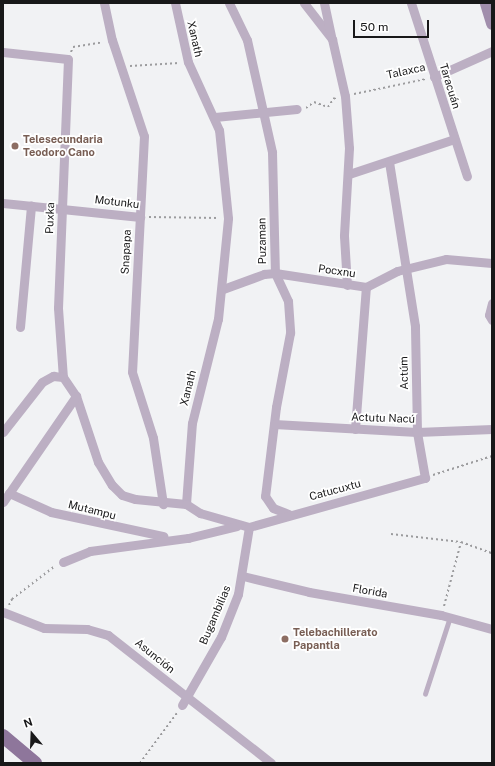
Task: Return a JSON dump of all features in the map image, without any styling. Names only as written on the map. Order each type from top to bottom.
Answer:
[{"type":"main road","points":[[3,736],[35,763]]},
{"type":"street","name":"Snapapa","points":[[104,3],[112,40],[120,67],[144,136],[132,372],[153,438],[163,504]]},
{"type":"street","name":"Xanath","points":[[175,3],[188,62],[215,117],[228,218],[223,289],[192,423],[186,504]]},
{"type":"street","name":"Puzaman","points":[[229,3],[247,40],[266,112],[272,152],[275,273],[288,301],[290,332],[274,424],[265,496],[273,508],[289,514]]},
{"type":"street","points":[[304,3],[332,39]]},
{"type":"street","points":[[324,3],[345,100],[349,174],[344,236],[347,285]]},
{"type":"street","name":"Taracuán","points":[[411,3],[467,176]]},
{"type":"street","points":[[486,3],[492,23]]},
{"type":"street","name":"Talaxca","points":[[434,77],[492,51]]},
{"type":"street","points":[[3,52],[68,59]]},
{"type":"street","name":"Puxka","points":[[63,377],[58,308],[68,59]]},
{"type":"street","points":[[215,117],[297,109]]},
{"type":"street","points":[[349,174],[390,162],[454,139]]},
{"type":"street","points":[[390,162],[407,268]]},
{"type":"street","name":"Motunku","points":[[3,203],[62,207],[140,217]]},
{"type":"street","points":[[20,327],[31,205]]},
{"type":"street","name":"Pocxnu","points":[[223,289],[264,274],[275,273],[366,287],[407,268],[462,257],[492,263]]},
{"type":"street","name":"Actúm","points":[[407,268],[415,326],[417,432],[425,478]]},
{"type":"street","points":[[355,429],[366,287]]},
{"type":"street","points":[[492,303],[489,315],[492,320]]},
{"type":"street","points":[[3,432],[42,382],[53,376],[63,377],[76,396],[98,462],[112,484],[122,495],[163,504],[186,504]]},
{"type":"street","points":[[3,502],[76,396]]},
{"type":"street","name":"Actutu Nacú","points":[[274,424],[417,432],[492,429]]},
{"type":"street","name":"Catucuxtu","points":[[186,504],[237,526],[248,527],[289,514],[425,478]]},
{"type":"street","name":"Mutampu","points":[[9,493],[51,512],[98,525],[174,537],[188,538],[237,526]]},
{"type":"street","name":"Bugambilias","points":[[182,705],[185,696],[221,637],[243,576],[248,527]]},
{"type":"street","name":"Mutampu","points":[[63,562],[90,552],[174,537]]},
{"type":"street","name":"Florida","points":[[243,576],[309,592],[446,616],[492,629]]},
{"type":"street","name":"Asunción","points":[[4,613],[44,628],[87,629],[108,635],[271,763]]},
{"type":"lane","points":[[425,694],[446,616]]},
{"type":"path","points":[[68,59],[73,47],[112,40]]},
{"type":"path","points":[[120,67],[188,62]]},
{"type":"path","name":"Talaxca","points":[[297,109],[309,107],[314,102],[328,107],[334,98],[345,100],[434,77]]},
{"type":"path","name":"Motunku","points":[[140,217],[228,218]]},
{"type":"path","points":[[425,478],[492,456]]},
{"type":"path","points":[[391,534],[461,542],[492,553]]},
{"type":"path","points":[[446,616],[461,542]]},
{"type":"path","points":[[4,613],[12,599],[35,584],[45,572],[63,562]]},
{"type":"path","points":[[140,763],[182,705]]},
{"type":"place","name":"Telesecundaria Teodoro Cano","points":[[15,146]]},
{"type":"place","name":"Telebachillerato Papantla","points":[[285,639]]}]
